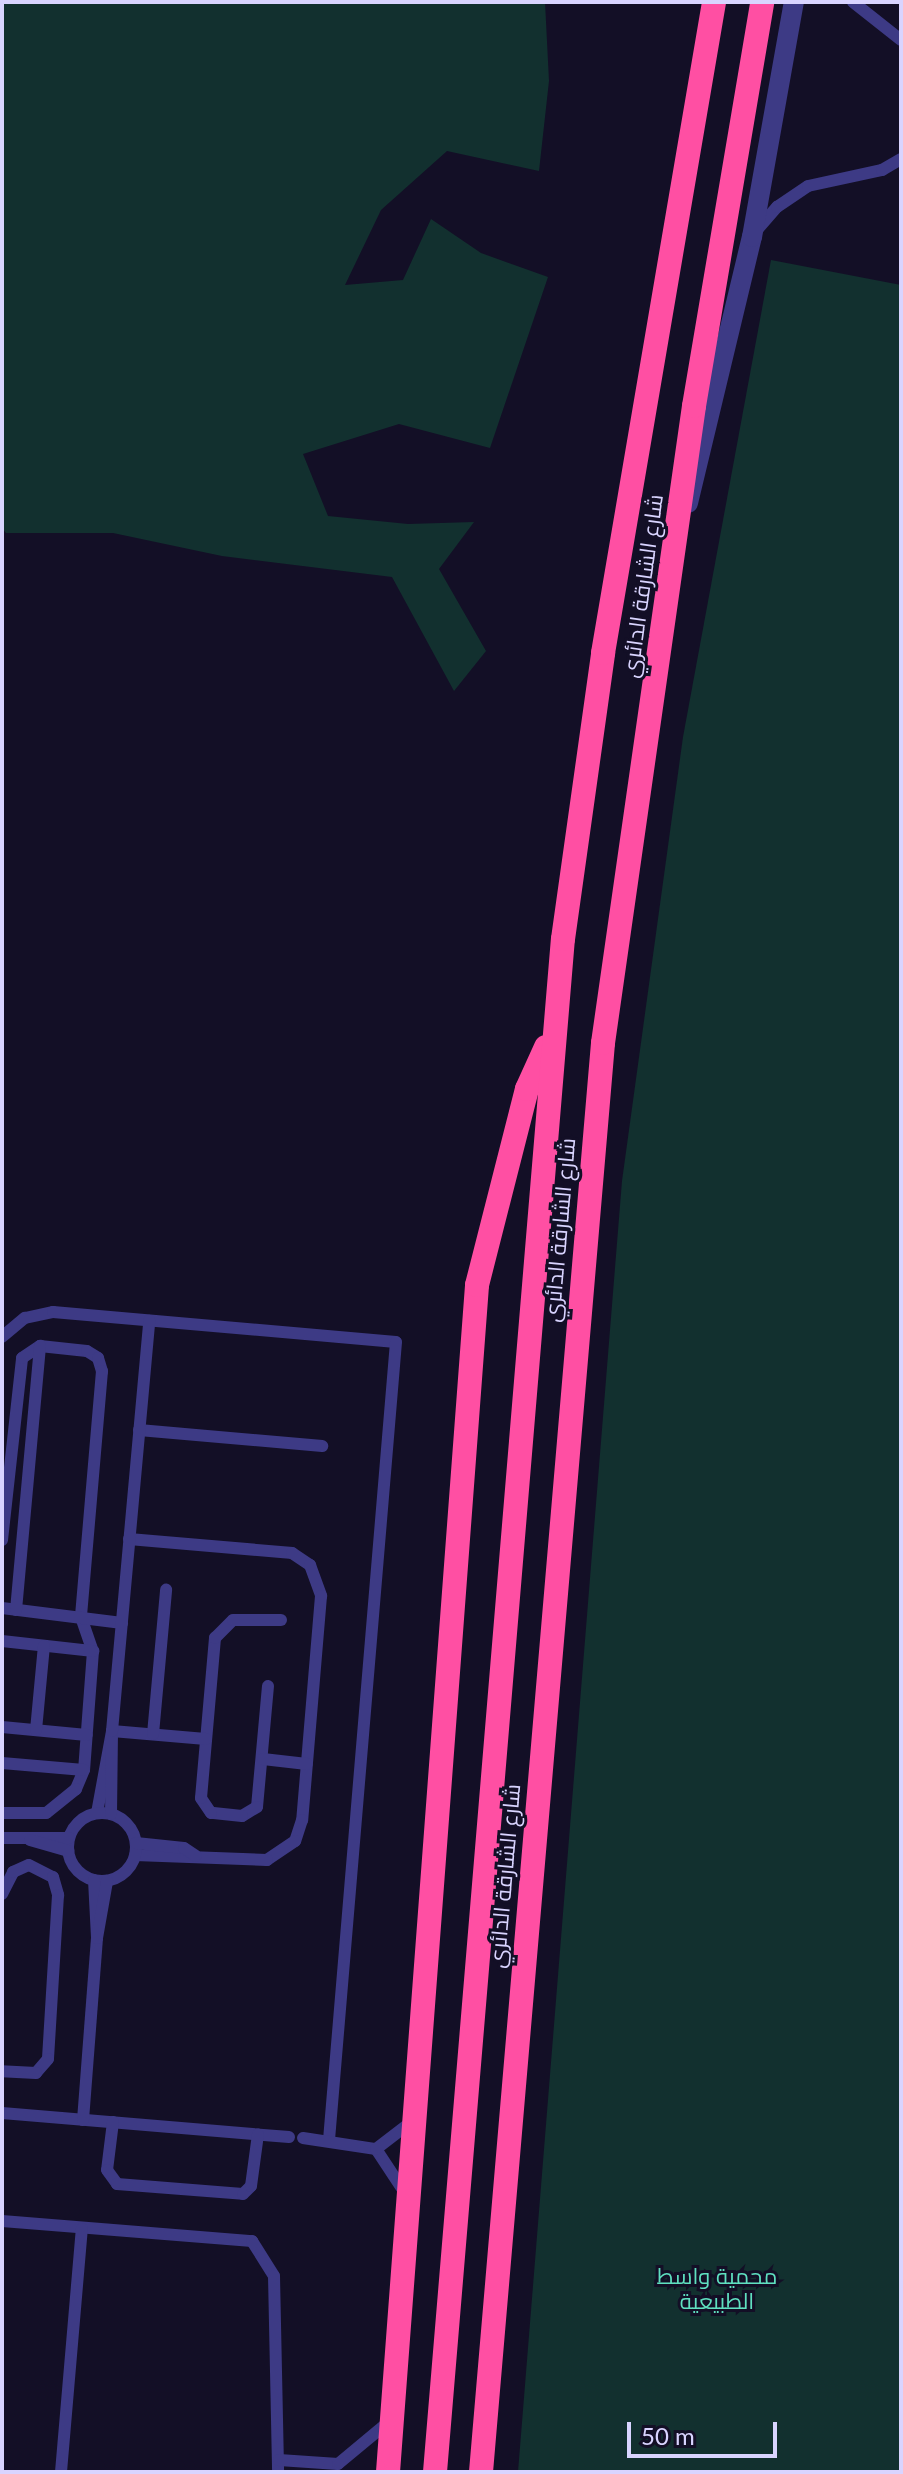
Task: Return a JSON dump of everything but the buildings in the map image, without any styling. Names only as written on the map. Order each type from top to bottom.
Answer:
[{"type":"highway","name":"شارع الشارقة الدائري","points":[[435,2472],[554,1034],[590,734],[714,2]]},
{"type":"highway","name":"شارع الشارقة الدائري","points":[[481,2472],[588,1185],[674,545],[762,2]]},
{"type":"highway","points":[[388,2472],[477,1285],[527,1089],[554,1034]]},
{"type":"street","points":[[674,545],[701,460],[752,237],[794,2]]},
{"type":"lane","points":[[853,2],[901,40]]},
{"type":"lane","points":[[752,237],[777,207],[800,190],[882,170],[901,159]]},
{"type":"lane","points":[[2,1337],[12,1326],[38,1313],[396,1342],[329,2140]]},
{"type":"lane","points":[[111,1814],[112,1731],[149,1321]]},
{"type":"lane","points":[[16,1610],[40,1346]]},
{"type":"lane","points":[[2,1540],[19,1366],[27,1352],[40,1346],[87,1351],[101,1364],[81,1617],[93,1651],[84,1770],[76,1789],[46,1813],[2,1813]]},
{"type":"lane","points":[[139,1430],[322,1446]]},
{"type":"lane","points":[[129,1539],[281,1550],[310,1565],[321,1596],[300,1831],[287,1850],[255,1860],[196,1856],[184,1848],[135,1849]]},
{"type":"lane","points":[[153,1734],[166,1590]]},
{"type":"lane","points":[[2,1608],[122,1623]]},
{"type":"lane","points":[[268,1686],[259,1802],[253,1812],[242,1816],[211,1813],[201,1798],[219,1630],[242,1618],[281,1620]]},
{"type":"lane","points":[[2,1641],[93,1651]]},
{"type":"lane","points":[[36,1730],[44,1646]]},
{"type":"lane","points":[[2,1727],[87,1735]]},
{"type":"lane","points":[[112,1731],[206,1739]]},
{"type":"lane","points":[[97,1813],[112,1731]]},
{"type":"lane","points":[[263,1759],[307,1764]]},
{"type":"lane","points":[[2,1763],[84,1770]]},
{"type":"lane","points":[[97,1813],[111,1814],[128,1825],[135,1849],[125,1873],[100,1880],[76,1870],[68,1851],[69,1838],[79,1821],[97,1813]]},
{"type":"lane","points":[[2,1838],[69,1838]]},
{"type":"lane","points":[[30,1840],[68,1851]]},
{"type":"lane","points":[[2,1894],[6,1878],[29,1865],[53,1877],[58,1895],[48,2059],[36,2073],[2,2071]]},
{"type":"lane","points":[[83,2120],[100,1880]]},
{"type":"lane","points":[[2,2113],[289,2137]]},
{"type":"lane","points":[[376,2149],[412,2121]]},
{"type":"lane","points":[[113,2122],[110,2179],[147,2187],[243,2194],[251,2186],[258,2134]]},
{"type":"lane","points":[[303,2138],[376,2149],[407,2196]]},
{"type":"lane","points":[[2,2221],[252,2241],[274,2276],[278,2466],[342,2468],[391,2420]]},
{"type":"lane","points":[[61,2472],[82,2229]]},
{"type":"green space","points":[[2,2],[545,2],[549,81],[539,171],[447,151],[381,210],[345,285],[403,280],[431,219],[481,253],[548,277],[490,448],[399,424],[303,454],[328,516],[408,524],[474,522],[439,569],[486,651],[454,691],[392,577],[222,556],[113,533],[6,533],[2,528]]},
{"type":"green space","name":"محمية واسط الطبيعية","points":[[771,260],[901,285],[901,2472],[518,2472],[622,1181],[683,737]]}]
